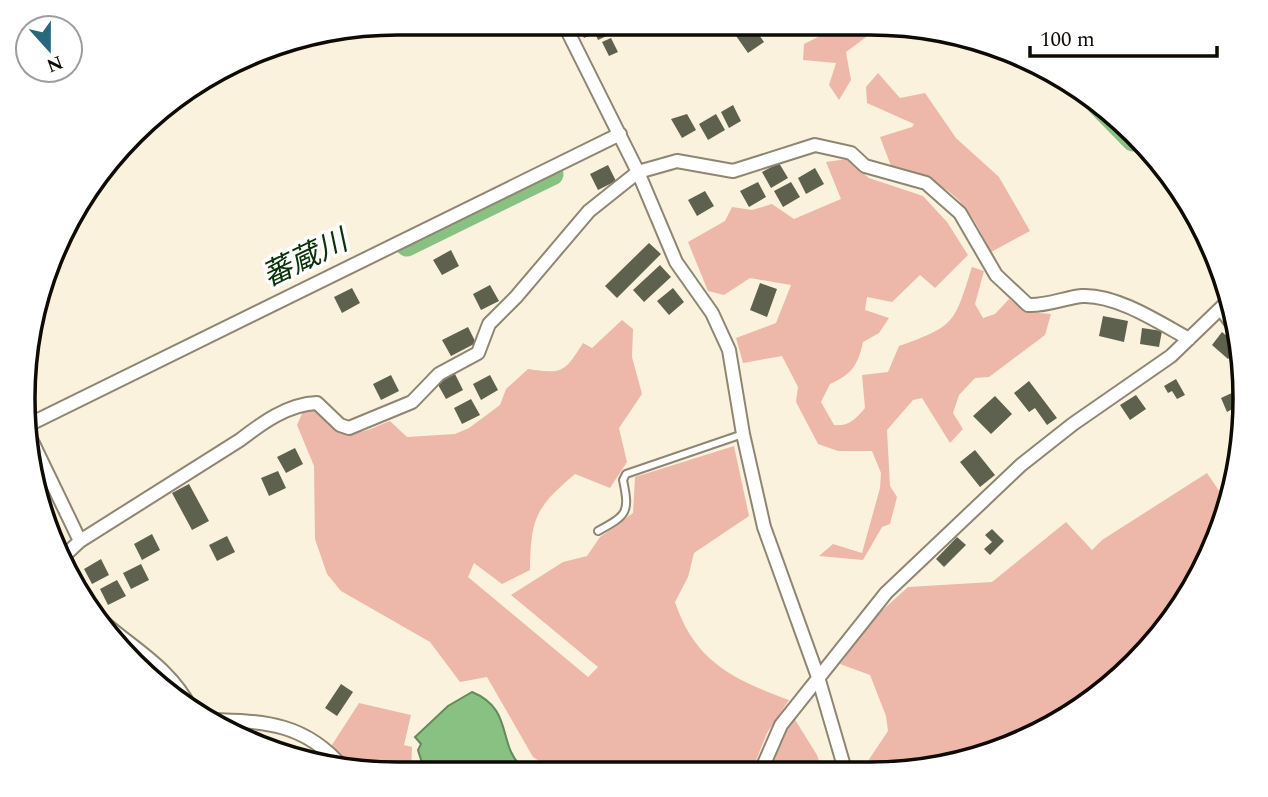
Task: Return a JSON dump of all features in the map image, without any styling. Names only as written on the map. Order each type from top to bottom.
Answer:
[{"type":"street","points":[[570,35],[638,172],[676,262],[712,313],[729,350],[743,434],[764,527],[818,677],[843,762]]},
{"type":"street","points":[[36,421],[620,134]]},
{"type":"street","points":[[69,551],[80,541],[264,422],[304,403],[317,403],[326,408],[340,425],[349,428],[412,402],[439,374],[478,354],[488,324],[516,297],[589,211],[638,172],[677,161],[733,170],[815,145],[851,153],[865,166],[926,183],[960,213],[996,275],[1028,304],[1042,305],[1086,296],[1132,307],[1189,339]]},
{"type":"street","points":[[765,762],[781,725],[886,593],[1021,465],[1189,339],[1222,308]]},
{"type":"street","points":[[40,457],[80,541]]},
{"type":"street","points":[[138,652],[167,672],[182,691]]},
{"type":"street","points":[[231,721],[281,724],[309,738],[328,755]]},
{"type":"lane","points":[[598,531],[618,520],[625,511],[628,504],[623,480],[626,474],[743,434]]},
{"type":"shaded area","points":[[869,35],[846,52],[851,80],[839,100],[829,85],[836,63],[803,60],[804,44],[820,36]]},
{"type":"shaded area","points":[[878,73],[900,98],[925,93],[956,138],[999,177],[1030,231],[991,252],[972,217],[953,195],[928,180],[891,166],[880,137],[914,124],[867,103],[866,87]]},
{"type":"shaded area","points":[[847,159],[869,178],[923,196],[947,222],[968,255],[935,288],[920,275],[892,302],[867,297],[865,310],[889,318],[879,333],[863,342],[853,368],[830,384],[821,402],[834,425],[851,421],[865,408],[862,375],[888,372],[899,346],[932,333],[950,320],[961,300],[972,267],[984,271],[975,304],[983,318],[995,314],[1009,299],[1027,312],[1051,314],[1045,335],[989,377],[975,378],[959,395],[953,413],[963,429],[950,443],[922,398],[913,400],[887,430],[890,486],[897,497],[890,524],[882,527],[863,560],[819,556],[833,544],[862,553],[880,488],[881,473],[872,451],[838,451],[818,444],[796,402],[798,387],[782,356],[743,363],[736,338],[776,323],[791,285],[750,278],[724,295],[708,291],[688,242],[725,221],[732,207],[752,210],[772,204],[794,219],[841,199],[826,162]]},
{"type":"shaded area","points":[[622,320],[633,329],[632,357],[642,394],[619,428],[627,462],[610,488],[575,474],[551,496],[534,526],[530,570],[502,584],[474,563],[468,577],[588,677],[598,667],[511,595],[563,562],[587,556],[600,537],[633,513],[635,477],[734,446],[749,516],[694,553],[688,577],[675,602],[693,640],[718,666],[750,684],[789,700],[767,733],[755,762],[541,762],[533,757],[487,677],[460,682],[430,642],[341,591],[327,574],[315,539],[314,466],[297,425],[305,407],[343,433],[363,432],[390,421],[407,437],[455,434],[469,428],[500,405],[506,389],[528,369],[556,371],[566,366],[583,343],[592,348]]},
{"type":"shaded area","points":[[1207,473],[1221,493],[1196,559],[1172,600],[1127,656],[1091,687],[1030,725],[986,743],[917,759],[867,762],[888,731],[886,716],[870,675],[840,664],[876,616],[908,587],[992,582],[1066,522],[1092,550],[1102,540]]},
{"type":"shaded area","points":[[472,692],[485,699],[500,717],[518,762],[422,762],[418,750],[421,744],[415,737],[448,706]]},
{"type":"shaded area","points":[[359,703],[411,715],[404,745],[412,747],[411,762],[351,759],[337,757],[330,748]]},
{"type":"shaded area","points":[[794,718],[819,762],[770,762],[777,744]]},
{"type":"building","points":[[596,35],[609,35],[598,40]]},
{"type":"building","points":[[735,35],[759,35],[764,42],[748,53]]},
{"type":"building","points":[[611,38],[618,52],[609,56],[602,42]]},
{"type":"building","points":[[733,105],[741,121],[729,128],[721,112]]},
{"type":"building","points":[[687,114],[696,130],[682,138],[671,119]]},
{"type":"building","points":[[716,114],[725,130],[708,140],[699,124]]},
{"type":"building","points":[[779,163],[788,178],[771,188],[762,172]]},
{"type":"building","points":[[608,165],[616,181],[598,190],[590,174]]},
{"type":"building","points":[[815,168],[824,184],[806,194],[798,178]]},
{"type":"building","points":[[758,182],[766,197],[749,207],[740,191]]},
{"type":"building","points":[[791,182],[800,197],[783,207],[774,191]]},
{"type":"building","points":[[705,191],[714,206],[697,216],[688,200]]},
{"type":"building","points":[[649,243],[661,254],[617,298],[605,286]]},
{"type":"building","points":[[451,250],[459,266],[442,275],[433,260]]},
{"type":"building","points":[[660,265],[671,277],[644,302],[633,290]]},
{"type":"building","points":[[760,283],[777,289],[767,317],[750,310]]},
{"type":"building","points":[[490,285],[499,301],[481,310],[473,294]]},
{"type":"building","points":[[352,288],[360,303],[342,313],[334,297]]},
{"type":"building","points":[[673,288],[684,302],[669,315],[657,301]]},
{"type":"building","points":[[1103,316],[1128,321],[1124,342],[1099,336]]},
{"type":"building","points":[[468,327],[476,343],[451,356],[442,340]]},
{"type":"building","points":[[1142,328],[1162,331],[1159,347],[1140,344]]},
{"type":"building","points":[[1222,332],[1227,337],[1230,357],[1228,359],[1212,345]]},
{"type":"building","points":[[455,374],[463,390],[446,399],[437,383]]},
{"type":"building","points":[[391,375],[399,391],[381,400],[373,384]]},
{"type":"building","points":[[490,375],[498,390],[481,400],[473,384]]},
{"type":"building","points":[[1176,379],[1185,395],[1177,399],[1172,391],[1168,393],[1164,386]]},
{"type":"building","points":[[1029,381],[1057,418],[1047,425],[1035,408],[1029,412],[1014,393]]},
{"type":"building","points":[[1233,393],[1233,409],[1227,412],[1221,398]]},
{"type":"building","points":[[1136,395],[1146,409],[1130,420],[1120,405]]},
{"type":"building","points":[[995,396],[1012,414],[991,434],[973,416]]},
{"type":"building","points":[[471,399],[480,415],[462,424],[454,408]]},
{"type":"building","points":[[295,448],[303,464],[286,473],[277,457]]},
{"type":"building","points":[[975,450],[995,475],[980,487],[960,462]]},
{"type":"building","points":[[278,471],[286,488],[269,496],[261,478]]},
{"type":"building","points":[[189,484],[209,521],[192,530],[172,493]]},
{"type":"building","points":[[992,529],[1004,541],[990,555],[984,549],[992,542],[985,535]]},
{"type":"building","points":[[152,534],[160,550],[142,560],[134,544]]},
{"type":"building","points":[[227,536],[235,552],[217,561],[209,545]]},
{"type":"building","points":[[957,537],[966,545],[944,567],[936,559]]},
{"type":"building","points":[[101,559],[109,575],[92,584],[84,569]]},
{"type":"building","points":[[141,564],[149,580],[131,589],[123,573]]},
{"type":"building","points":[[117,580],[126,596],[108,605],[100,589]]},
{"type":"building","points":[[341,684],[353,692],[337,716],[325,708]]},
{"type":"waterway","name":"蕃蔵川","points":[[407,245],[552,174]]}]
